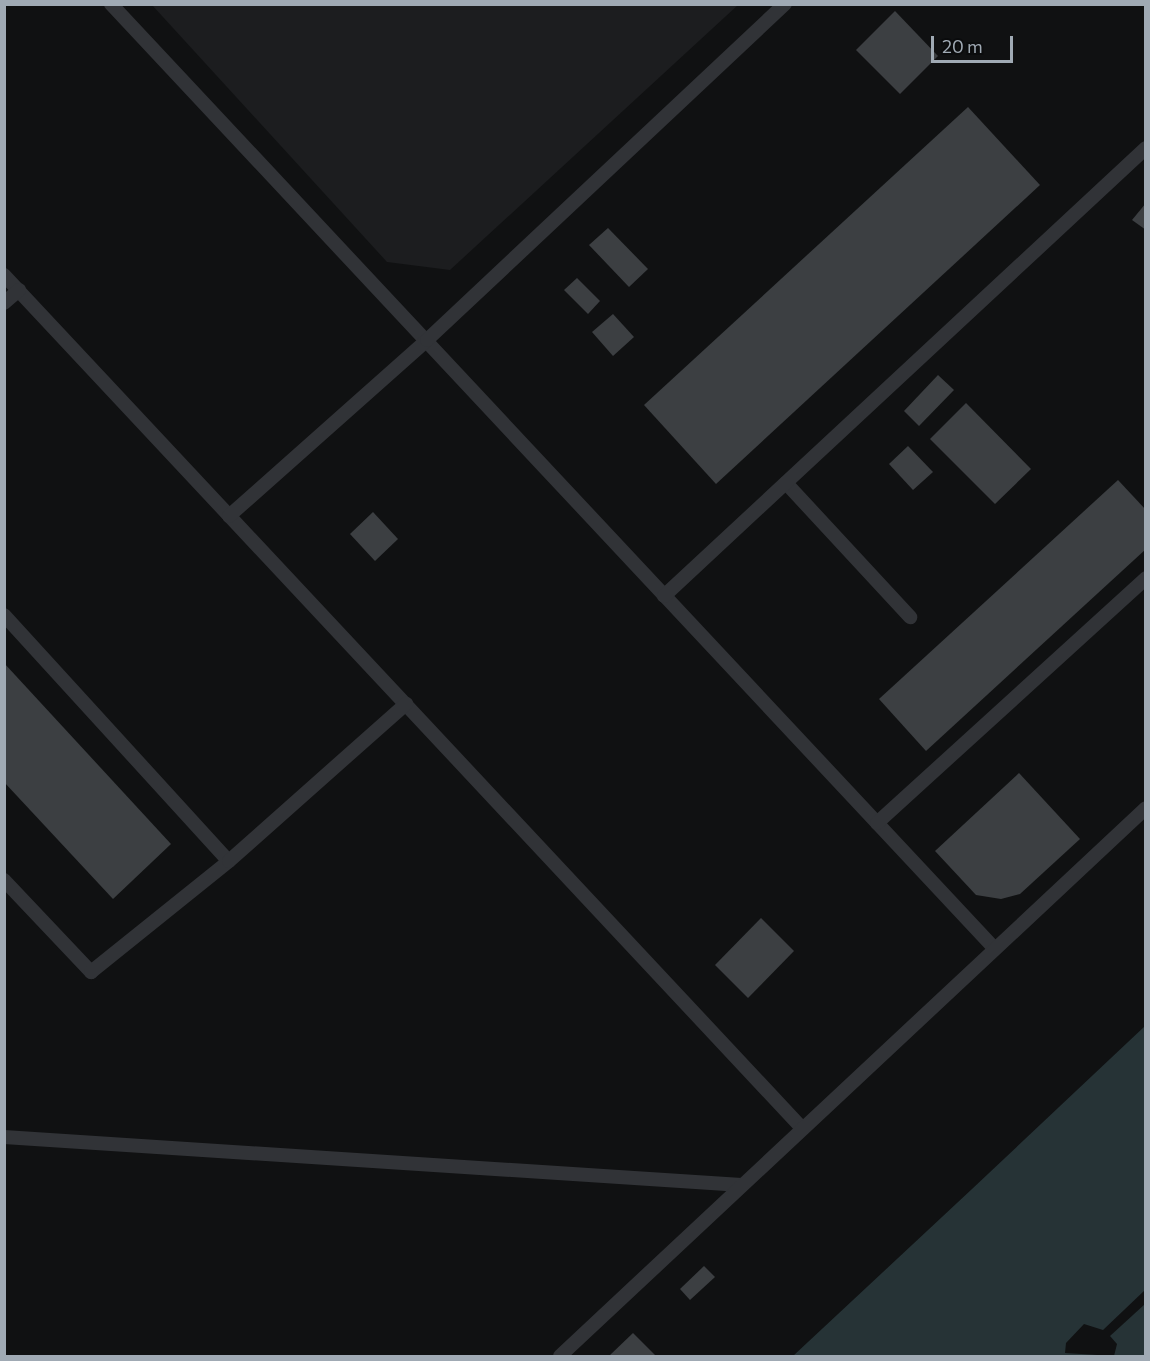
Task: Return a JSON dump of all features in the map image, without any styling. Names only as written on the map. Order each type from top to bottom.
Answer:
[{"type":"lane","points":[[111,4],[994,948]]},
{"type":"lane","points":[[230,516],[427,340],[779,7]]},
{"type":"lane","points":[[664,596],[1146,148]]},
{"type":"lane","points":[[4,275],[803,1129]]},
{"type":"lane","points":[[4,303],[19,290]]},
{"type":"lane","points":[[786,483],[910,617]]},
{"type":"lane","points":[[877,824],[1146,578]]},
{"type":"lane","points":[[4,615],[229,861]]},
{"type":"lane","points":[[4,880],[91,972],[229,861],[406,704]]},
{"type":"lane","points":[[560,1356],[1146,808]]},
{"type":"lane","points":[[4,1137],[741,1185]]},
{"type":"shaded area","points":[[152,5],[738,5],[450,270],[387,262]]},
{"type":"shaded area","points":[[1145,1026],[1145,1356],[793,1356],[972,1189]]},
{"type":"pier","points":[[1145,1290],[1145,1304],[1110,1336],[1117,1344],[1114,1356],[1065,1353],[1066,1343],[1084,1324],[1103,1330]]},
{"type":"building","points":[[895,11],[938,56],[900,94],[856,50]]},
{"type":"building","points":[[968,107],[1040,185],[716,484],[644,405]]},
{"type":"building","points":[[1146,203],[1146,230],[1132,220]]},
{"type":"building","points":[[608,228],[648,269],[629,287],[589,245]]},
{"type":"building","points":[[577,278],[600,301],[588,314],[564,290]]},
{"type":"building","points":[[613,314],[634,337],[613,356],[592,332]]},
{"type":"building","points":[[938,375],[954,390],[919,426],[904,411]]},
{"type":"building","points":[[966,403],[1031,469],[995,504],[930,439]]},
{"type":"building","points":[[908,446],[933,472],[913,490],[889,464]]},
{"type":"building","points":[[1118,480],[1146,510],[1146,549],[926,751],[879,699]]},
{"type":"building","points":[[373,512],[398,539],[375,561],[350,534]]},
{"type":"building","points":[[4,663],[171,844],[113,899],[4,782]]},
{"type":"building","points":[[1019,773],[1080,839],[1020,894],[1001,899],[976,895],[935,851]]},
{"type":"building","points":[[761,918],[794,951],[748,998],[715,965]]},
{"type":"building","points":[[704,1266],[715,1277],[690,1300],[680,1289]]},
{"type":"building","points":[[633,1333],[656,1356],[609,1356]]}]
